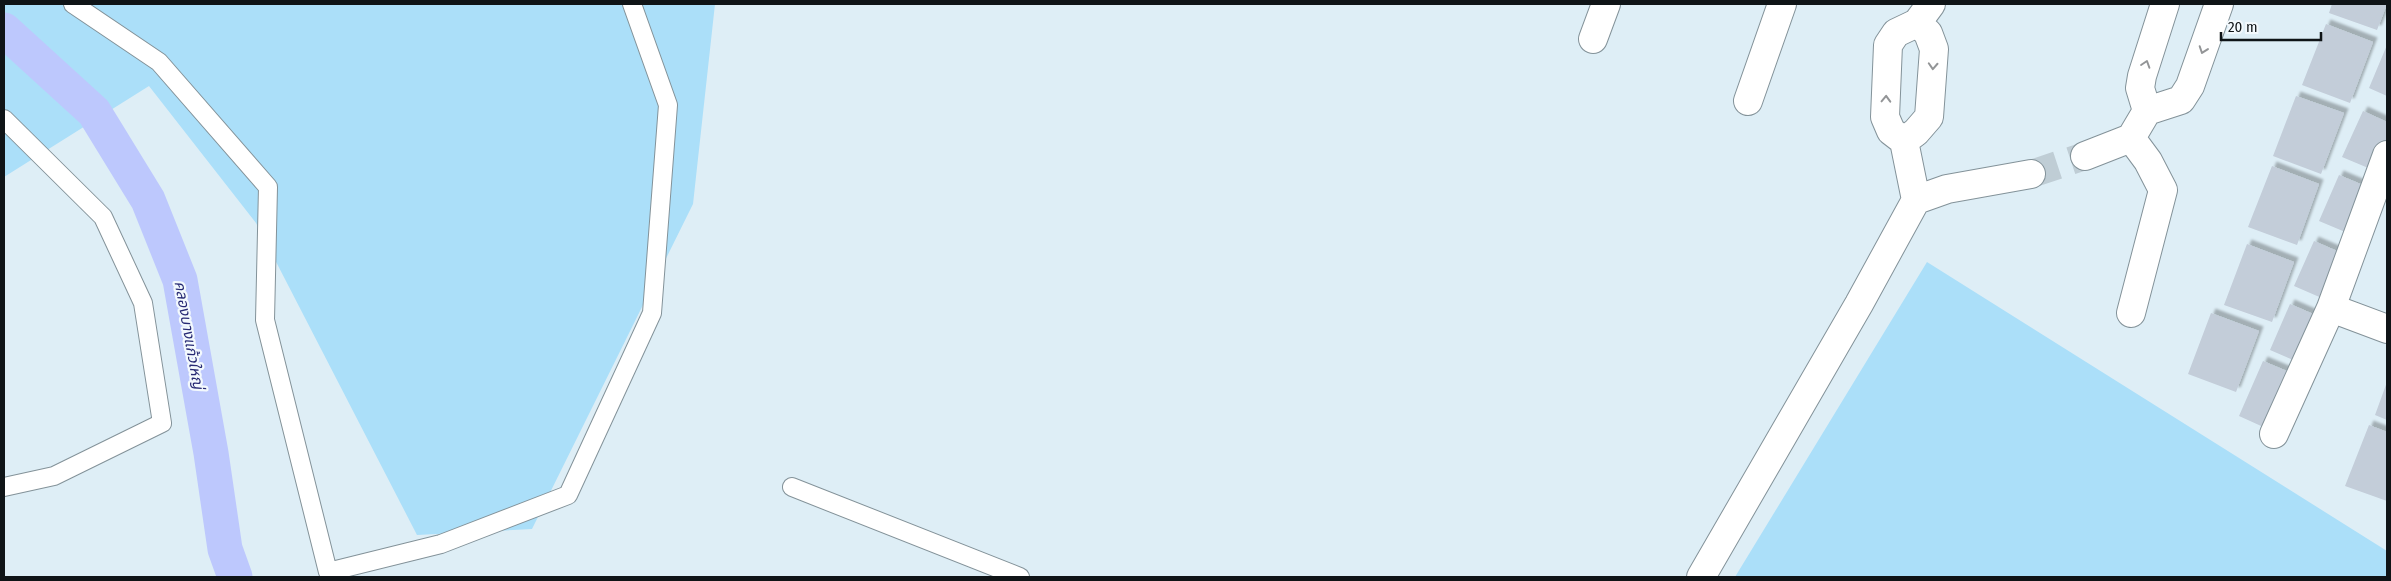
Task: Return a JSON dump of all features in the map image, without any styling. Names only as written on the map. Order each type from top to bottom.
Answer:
[{"type":"street","points":[[1593,40],[1606,4]]},
{"type":"street","points":[[1748,101],[1782,4]]},
{"type":"street","points":[[2147,112],[2140,88],[2142,76],[2165,4]]},
{"type":"street","points":[[2085,156],[2131,138],[2147,112],[2181,100],[2190,86],[2219,4]]},
{"type":"street","points":[[1701,577],[1860,304],[1916,200],[1904,141],[1891,131],[1885,117],[1888,45],[1896,33],[1924,14],[1934,49],[1929,117],[1916,132],[1904,141]]},
{"type":"street","points":[[2131,138],[2148,161],[2163,190],[2131,313]]},
{"type":"street","points":[[2274,434],[2331,308],[2387,155]]},
{"type":"street","points":[[1916,200],[1947,189],[2031,174]]},
{"type":"street","points":[[2331,308],[2387,329]]},
{"type":"lane","points":[[73,4],[159,62],[268,187],[265,320],[328,572],[441,544],[568,495],[652,313],[668,105],[632,4]]},
{"type":"lane","points":[[4,120],[103,217],[144,303],[162,423],[54,476],[4,487]]},
{"type":"lane","points":[[792,488],[1020,577]]},
{"type":"shaded area","points":[[4,4],[715,4],[693,204],[532,529],[417,535],[256,223],[149,86],[4,177]]},
{"type":"shaded area","points":[[1927,262],[2387,551],[2387,577],[1735,577]]},
{"type":"building","points":[[2332,4],[2387,4],[2377,30],[2329,13]]},
{"type":"building","points":[[2326,24],[2373,42],[2350,103],[2302,85]]},
{"type":"building","points":[[2387,45],[2387,96],[2369,88]]},
{"type":"building","points":[[2296,96],[2344,113],[2321,174],[2273,156]]},
{"type":"building","points":[[2363,111],[2387,122],[2387,138],[2373,170],[2342,157]]},
{"type":"building","points":[[2272,166],[2319,184],[2297,245],[2248,227]]},
{"type":"building","points":[[2339,175],[2370,188],[2350,234],[2319,221]]},
{"type":"building","points":[[2314,241],[2344,254],[2324,299],[2294,286]]},
{"type":"building","points":[[2247,244],[2294,262],[2272,322],[2224,305]]},
{"type":"building","points":[[2290,304],[2320,317],[2300,363],[2270,350]]},
{"type":"building","points":[[2211,313],[2259,331],[2236,392],[2188,374]]},
{"type":"building","points":[[2263,361],[2294,374],[2270,430],[2239,416]]},
{"type":"building","points":[[2387,382],[2387,420],[2375,415]]},
{"type":"building","points":[[2369,425],[2387,432],[2387,501],[2345,486]]},
{"type":"waterway","name":"คลองบางแก้วใหญ่","points":[[4,30],[94,112],[148,200],[180,280],[211,453],[225,549],[235,577]]},
{"type":"tunnel","points":[[2031,174],[2085,156]]}]
